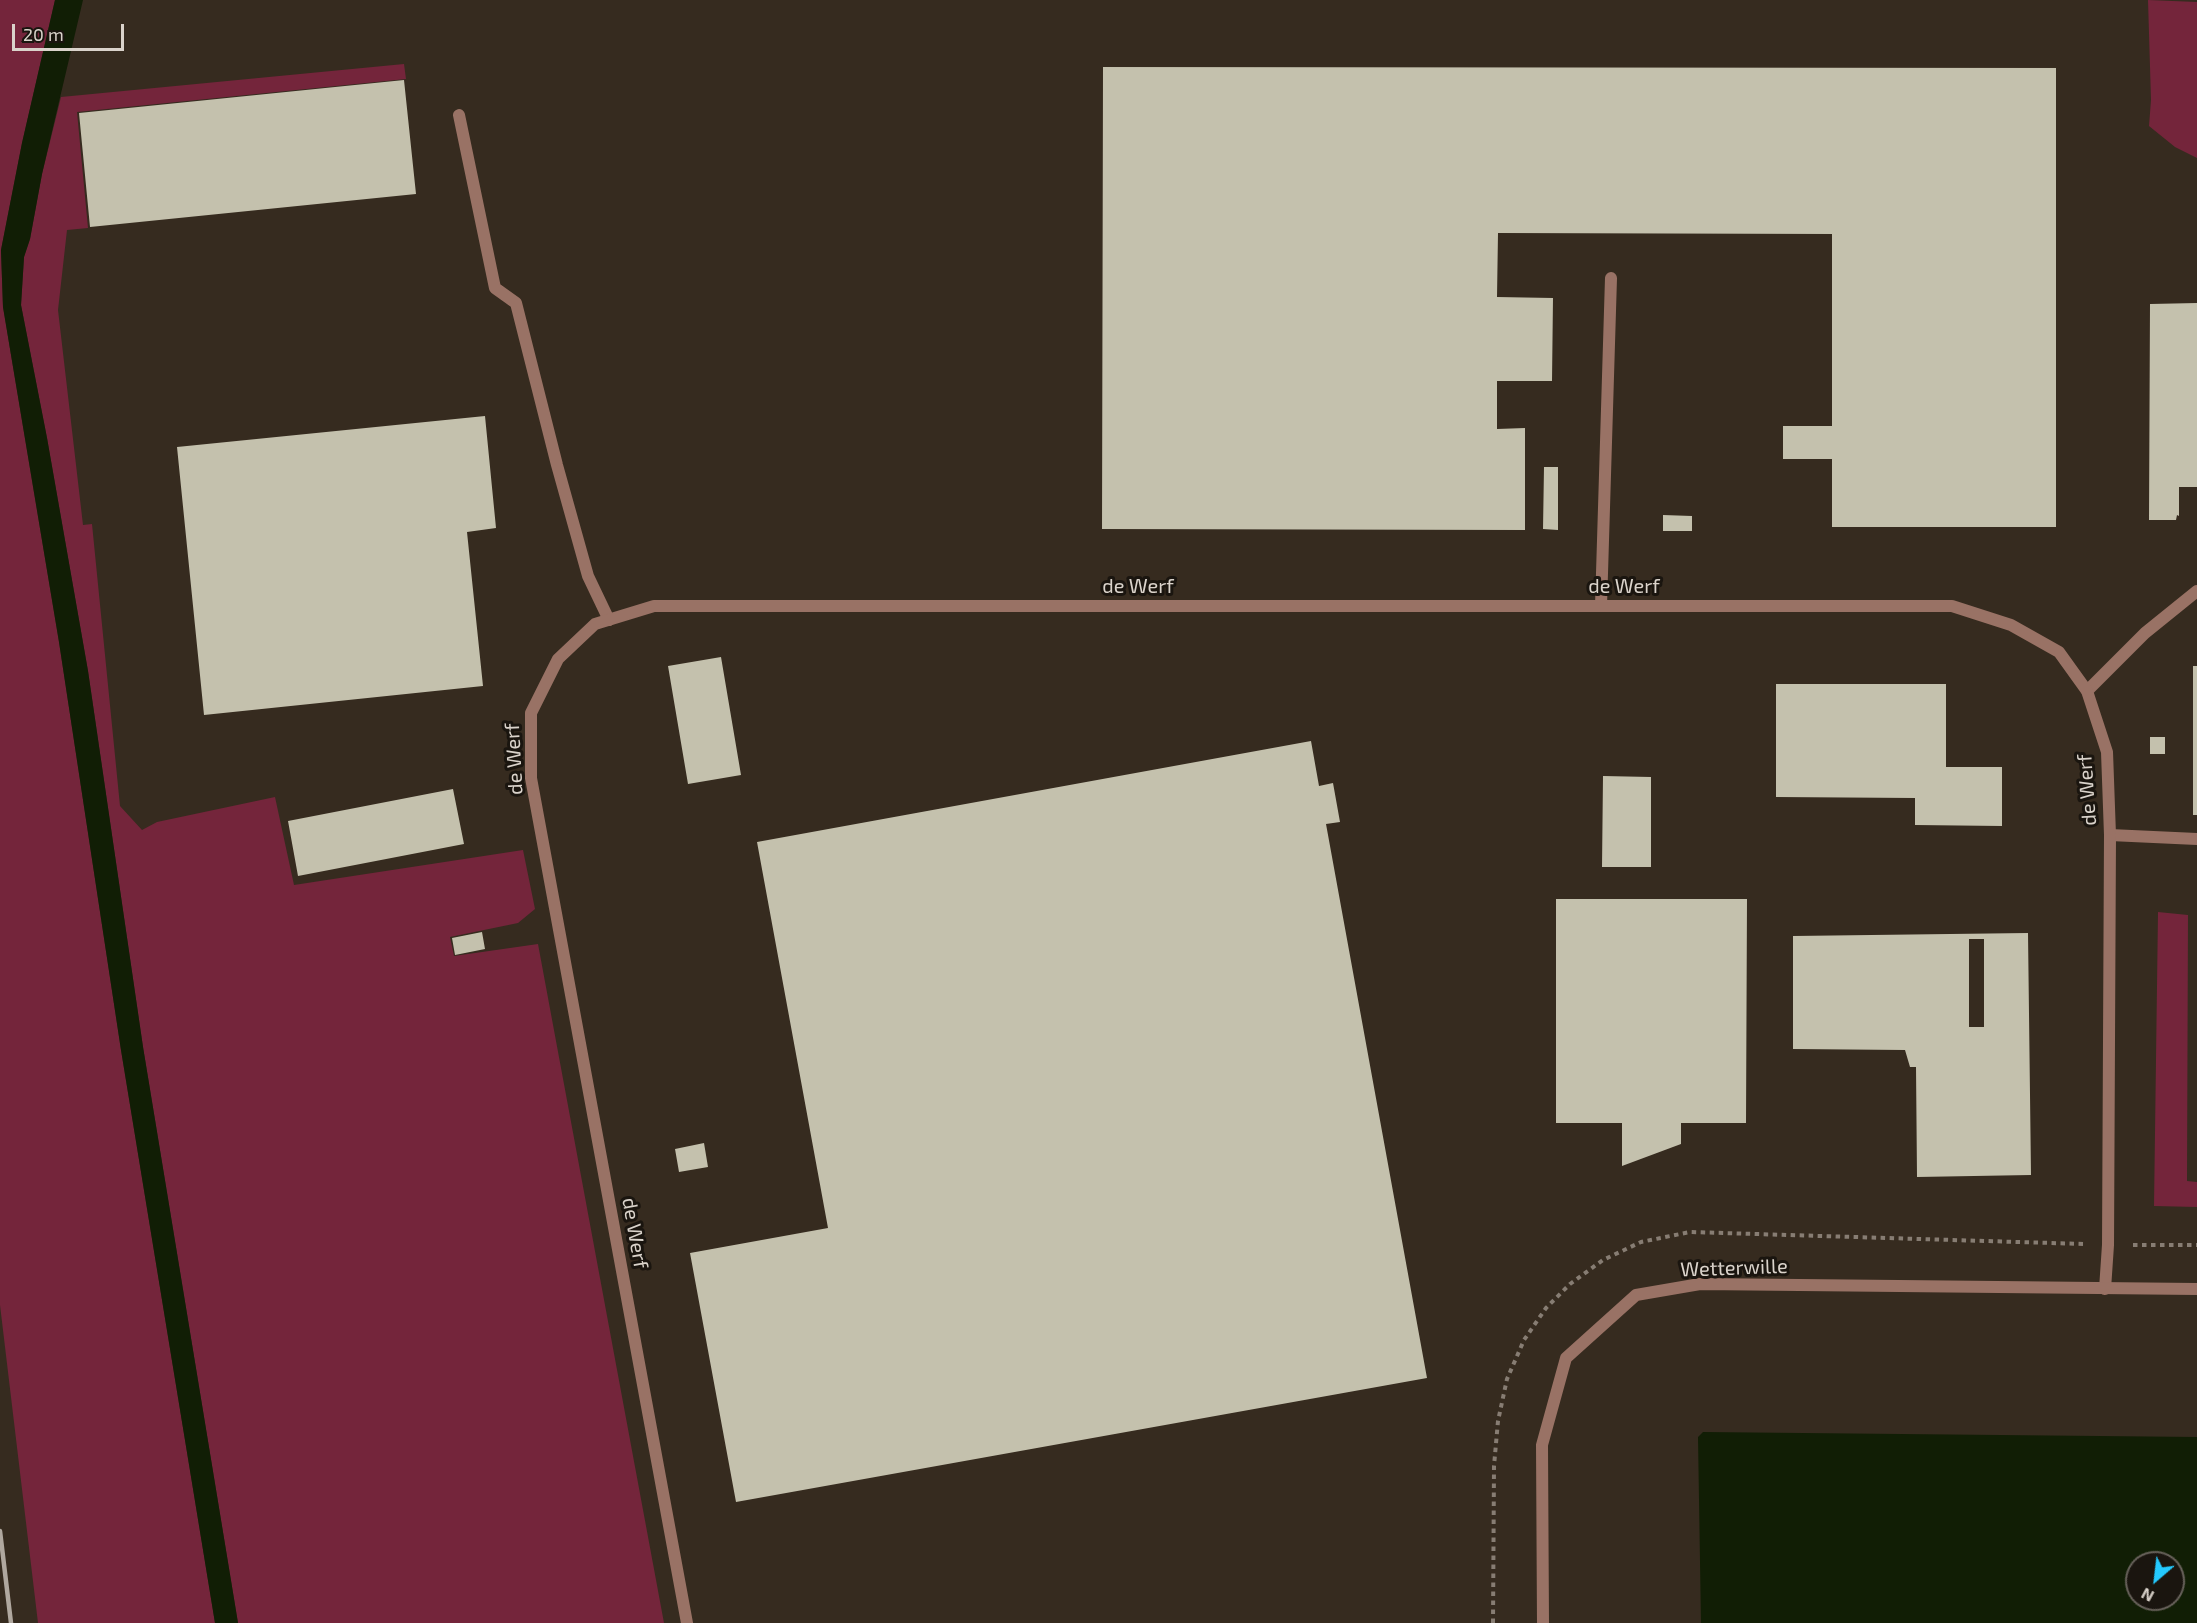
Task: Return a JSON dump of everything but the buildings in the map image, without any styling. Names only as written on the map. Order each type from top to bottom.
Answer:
[{"type":"street","points":[[459,115],[495,288],[516,303],[588,576],[609,620]]},
{"type":"street","points":[[1601,606],[1611,278]]},
{"type":"street","points":[[2087,691],[2145,633],[2197,591]]},
{"type":"street","name":"de Werf","points":[[687,1623],[531,778],[531,712],[558,659],[595,624],[654,606],[1952,606],[2011,625],[2058,652],[2087,691],[2107,752],[2110,835],[2106,1289]]},
{"type":"street","points":[[2110,835],[2197,839]]},
{"type":"street","name":"Wetterwille","points":[[1543,1623],[1542,1445],[1566,1358],[1636,1295],[1700,1284],[2197,1290]]},
{"type":"path","points":[[1493,1623],[1494,1466],[1498,1421],[1508,1379],[1524,1340],[1546,1308],[1570,1284],[1603,1260],[1641,1242],[1690,1232],[2108,1245],[2197,1245]]},
{"type":"shaded area","points":[[0,0],[55,0],[22,143],[1,250],[3,307],[59,642],[121,1050],[215,1623],[38,1623],[0,1305]]},
{"type":"shaded area","points":[[55,0],[83,0],[42,174],[30,239],[24,257],[21,305],[88,671],[143,1047],[238,1623],[215,1623],[121,1050],[59,642],[3,307],[1,250],[22,143]]},
{"type":"shaded area","points":[[2148,0],[2197,2],[2197,158],[2175,147],[2149,126],[2151,100]]},
{"type":"shaded area","points":[[404,64],[406,79],[77,112],[88,228],[67,230],[58,310],[83,525],[92,524],[120,806],[142,830],[157,822],[275,797],[294,885],[523,850],[535,909],[518,923],[450,937],[454,956],[538,944],[664,1623],[238,1623],[143,1047],[88,671],[21,305],[24,257],[61,97]]},
{"type":"shaded area","points":[[2158,912],[2188,915],[2187,1181],[2197,1182],[2197,1207],[2154,1206]]},
{"type":"shaded area","points":[[1703,1432],[2197,1437],[2197,1623],[1701,1623],[1698,1437]]},
{"type":"railway","points":[[0,1531],[11,1623]]}]
